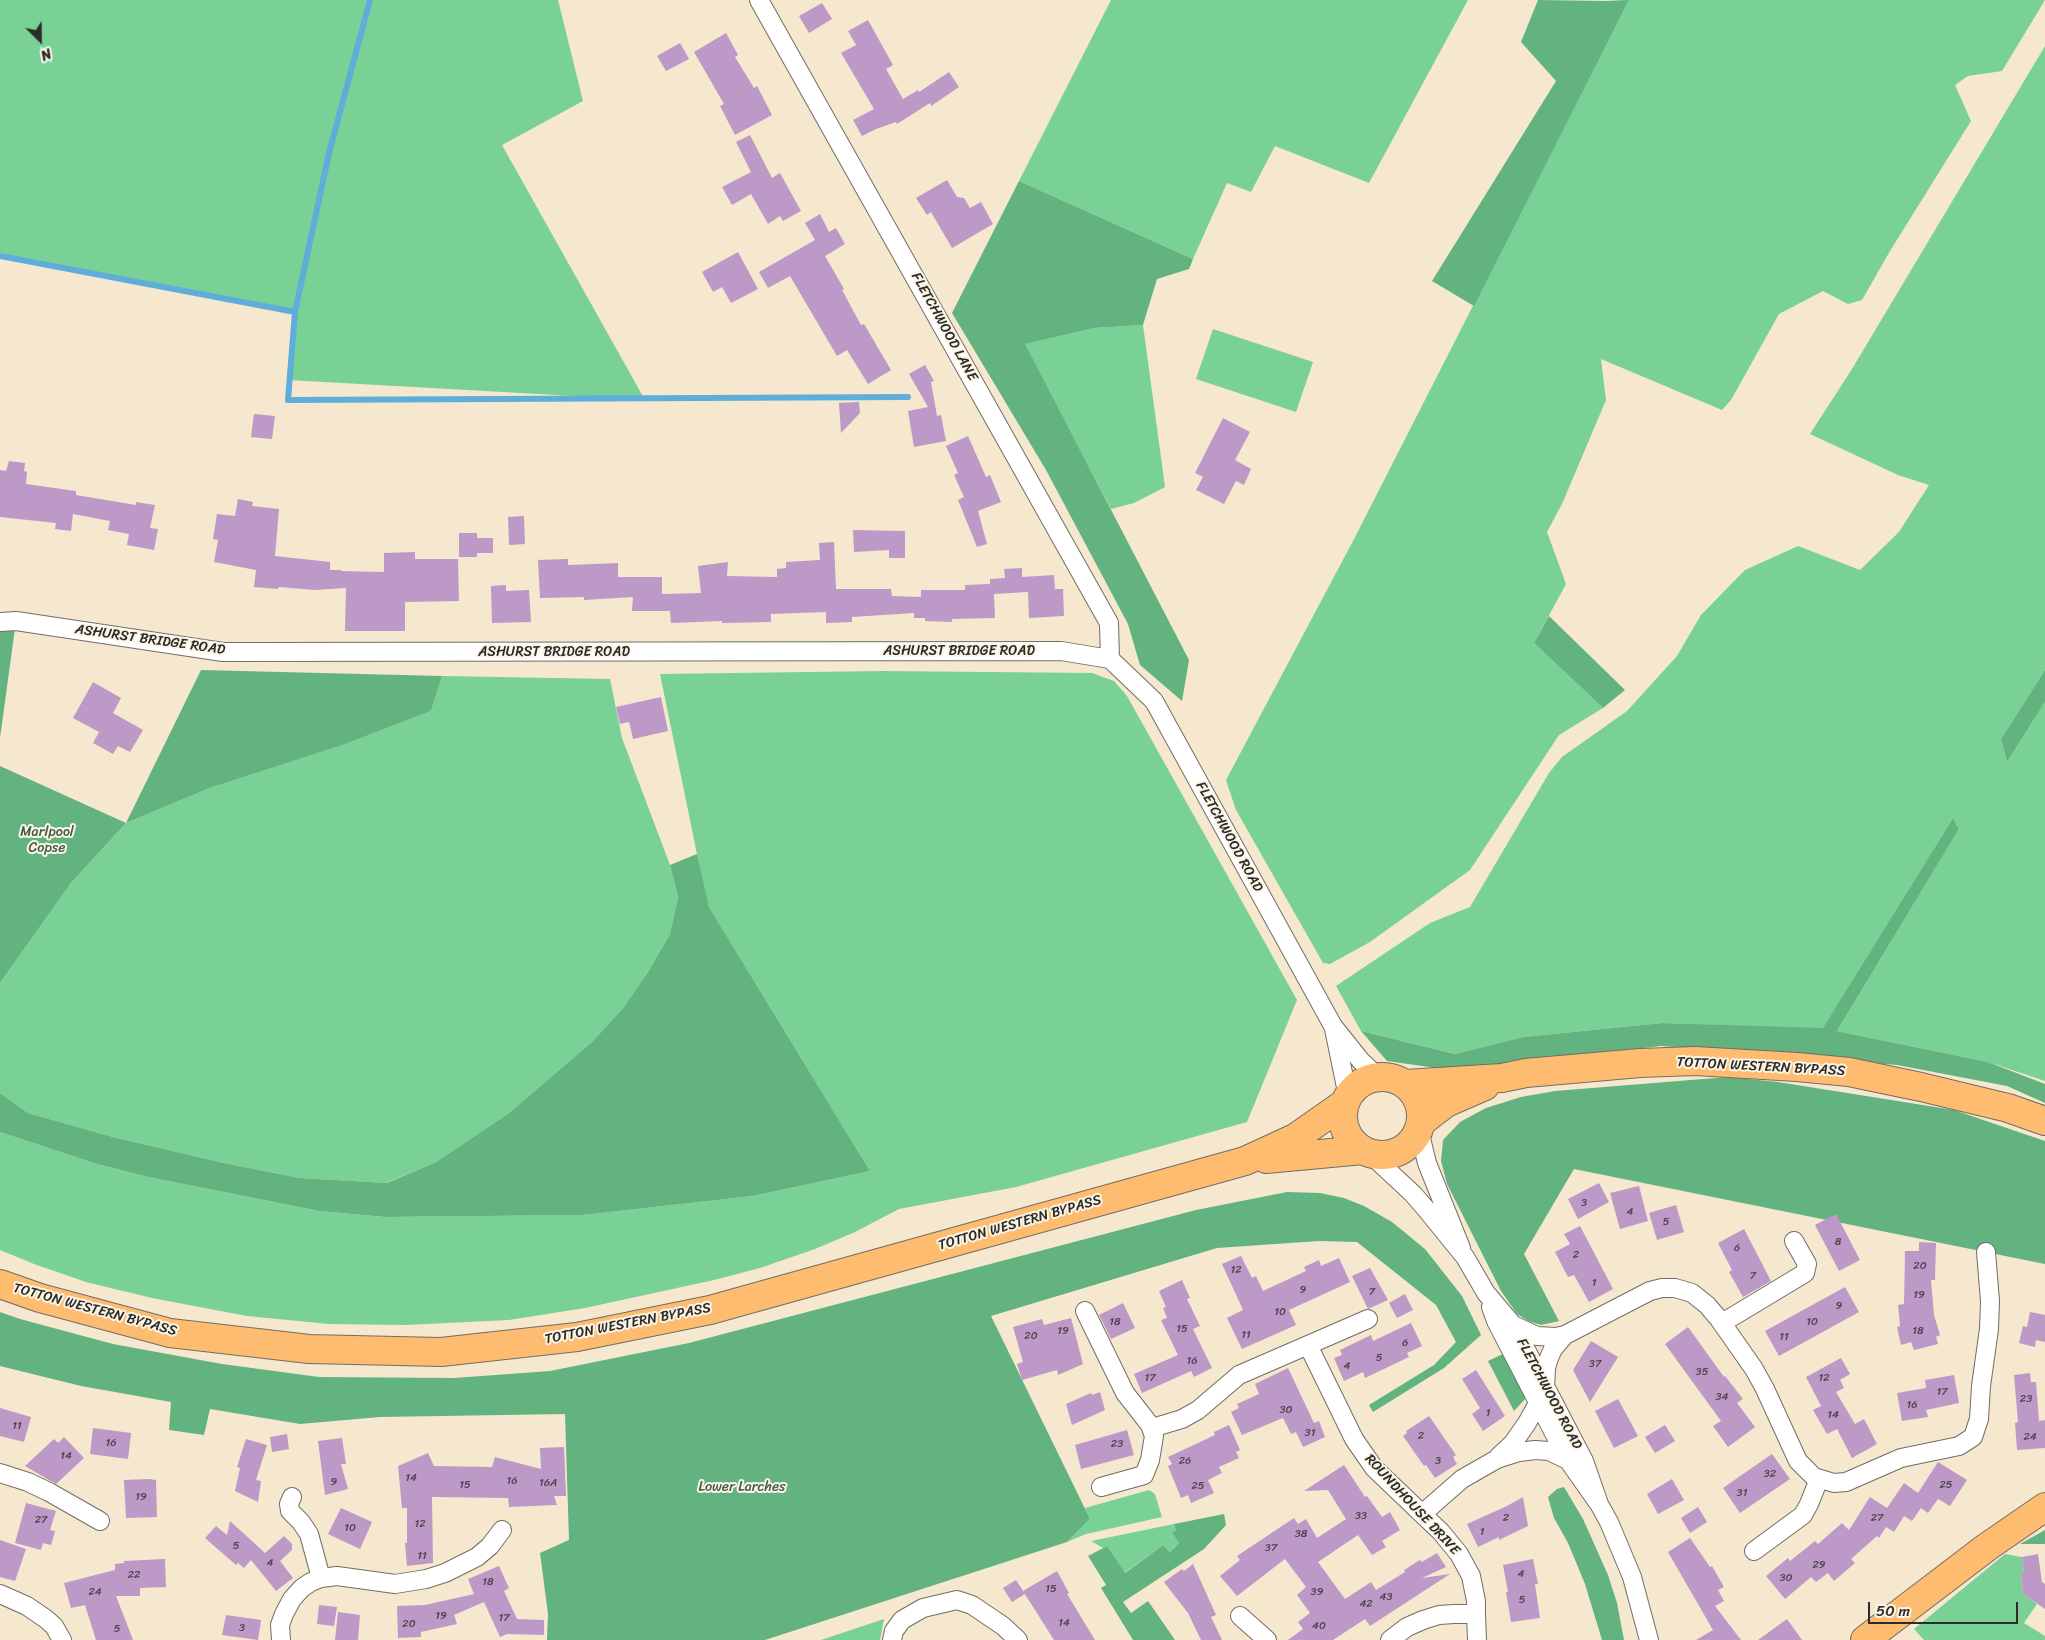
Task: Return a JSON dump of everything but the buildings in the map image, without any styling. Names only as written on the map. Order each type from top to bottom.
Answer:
[{"type":"main road","name":"TOTTON WESTERN BYPASS","points":[[1405,1084],[1502,1078],[1526,1073],[1640,1063],[1695,1062],[1797,1067],[1849,1072],[1921,1087],[2008,1108],[2045,1121]]},
{"type":"main road","points":[[1378,1077],[1388,1077],[1405,1084],[1420,1105],[1420,1126],[1407,1146],[1388,1154],[1366,1151],[1350,1138],[1346,1130],[1343,1112],[1346,1100],[1356,1087],[1366,1080],[1378,1077]]},
{"type":"main road","name":"TOTTON WESTERN BYPASS","points":[[1420,1126],[1446,1103],[1502,1078]]},
{"type":"main road","name":"TOTTON WESTERN BYPASS","points":[[0,1284],[40,1298],[170,1332],[309,1349],[442,1352],[577,1337],[710,1310],[1245,1161],[1295,1138],[1346,1100]]},
{"type":"main road","name":"TOTTON WESTERN BYPASS","points":[[1245,1161],[1366,1151]]},
{"type":"main road","points":[[1865,1640],[1987,1547],[2045,1507]]},
{"type":"street","name":"FLETCHWOOD LANE","points":[[759,0],[1109,623],[1110,659]]},
{"type":"street","name":"ASHURST BRIDGE ROAD","points":[[0,622],[16,621],[223,652],[1061,651],[1110,659]]},
{"type":"street","name":"FLETCHWOOD ROAD","points":[[1110,659],[1154,701],[1333,1026],[1361,1061],[1378,1077]]},
{"type":"street","name":"FLETCHWOOD ROAD","points":[[1333,1026],[1346,1100]]},
{"type":"street","name":"FLETCHWOOD ROAD","points":[[1420,1126],[1427,1163],[1465,1258]]},
{"type":"street","name":"FLETCHWOOD ROAD","points":[[1366,1151],[1413,1194],[1465,1258],[1486,1293],[1513,1326],[1568,1460],[1599,1504]]},
{"type":"street","points":[[1722,1323],[1805,1273],[1807,1264],[1794,1241]]},
{"type":"street","points":[[1513,1326],[1536,1336],[1556,1337],[1565,1335],[1636,1297],[1662,1288],[1675,1288],[1692,1293],[1707,1305],[1722,1323],[1765,1389],[1798,1461],[1804,1469],[1819,1479],[1834,1483],[1846,1482],[1901,1458],[1959,1446],[1973,1436],[1979,1419],[1981,1386],[1989,1329],[1990,1301],[1986,1252]]},
{"type":"street","name":"FLETCHWOOD ROAD","points":[[1486,1293],[1496,1321],[1584,1461],[1599,1504],[1616,1538],[1632,1578],[1649,1640]]},
{"type":"street","points":[[1085,1311],[1125,1393],[1152,1428],[1154,1442],[1144,1475],[1101,1487]]},
{"type":"street","points":[[1152,1428],[1191,1414],[1204,1406],[1239,1375],[1368,1319]]},
{"type":"street","points":[[1497,1459],[1513,1443],[1527,1423],[1542,1395],[1549,1358],[1553,1349],[1565,1335]]},
{"type":"street","name":"ROUNDHOUSE DRIVE","points":[[1308,1344],[1344,1420],[1360,1448],[1383,1478],[1450,1542],[1466,1565],[1474,1588],[1477,1640]]},
{"type":"street","points":[[1422,1514],[1462,1479],[1497,1459],[1519,1452],[1535,1450],[1550,1452],[1568,1460]]},
{"type":"street","points":[[0,1475],[28,1482],[100,1521]]},
{"type":"street","points":[[1754,1550],[1803,1514],[1810,1503],[1819,1479]]},
{"type":"street","points":[[292,1497],[289,1504],[290,1511],[309,1534],[322,1578]]},
{"type":"street","points":[[281,1640],[280,1625],[284,1614],[292,1599],[308,1584],[322,1578],[338,1576],[395,1584],[426,1579],[445,1573],[478,1557],[490,1546],[502,1530]]},
{"type":"street","points":[[0,1594],[27,1606],[46,1619],[54,1626],[62,1640]]},
{"type":"street","points":[[892,1640],[894,1632],[902,1620],[924,1608],[957,1600],[980,1610],[1003,1626],[1018,1640]]},
{"type":"street","points":[[1390,1640],[1407,1627],[1432,1617],[1447,1614],[1476,1614]]},
{"type":"street","points":[[1240,1616],[1267,1640]]},
{"type":"green space","points":[[0,0],[558,0],[583,101],[502,145],[645,400],[288,380],[294,312],[57,268],[0,253]]},
{"type":"green space","points":[[1111,0],[1468,0],[1369,183],[1275,146],[1251,192],[1227,183],[1193,259],[1019,181]]},
{"type":"green space","points":[[1538,0],[1629,0],[1474,306],[1432,281],[1556,81],[1521,42]]},
{"type":"green space","points":[[1629,0],[2045,0],[2002,71],[1968,76],[1955,85],[1971,121],[1890,251],[1862,300],[1848,304],[1823,291],[1779,314],[1731,400],[1722,410],[1601,359],[1606,400],[1562,504],[1547,532],[1566,584],[1534,643],[1603,708],[1559,735],[1470,870],[1370,942],[1330,964],[1323,963],[1236,810],[1226,780],[1353,541]]},
{"type":"green space","points":[[2045,46],[2045,670],[2001,739],[2007,762],[2045,702],[2045,1081],[1988,1062],[1837,1031],[1959,829],[1953,818],[1823,1029],[1662,1023],[1523,1037],[1455,1054],[1361,1031],[1336,986],[1430,923],[1470,907],[1549,773],[1562,757],[1627,711],[1677,656],[1701,615],[1745,570],[1798,546],[1860,570],[1899,532],[1929,485],[1898,475],[1810,434],[1852,369]]},
{"type":"green space","points":[[1019,181],[1193,259],[1189,269],[1157,279],[1143,325],[1094,328],[1025,344],[1189,660],[1182,701],[1140,665],[1128,624],[1046,470],[952,313]]},
{"type":"green space","points":[[1143,325],[1165,487],[1134,503],[1111,509],[1024,344],[1094,328]]},
{"type":"green space","points":[[1213,329],[1313,362],[1296,412],[1196,379]]},
{"type":"green space","points":[[1549,616],[1625,690],[1603,708],[1534,643]]},
{"type":"green space","points":[[16,621],[0,738],[0,622]]},
{"type":"green space","points":[[201,670],[442,676],[431,711],[343,745],[210,788],[126,823]]},
{"type":"green space","points":[[2045,670],[2045,702],[2007,762],[2001,739]]},
{"type":"green space","points":[[883,671],[1092,673],[1114,681],[1127,696],[1297,1000],[1247,1122],[1016,1187],[899,1209],[855,1232],[815,1249],[760,1268],[585,1308],[509,1320],[405,1325],[329,1324],[247,1316],[152,1298],[86,1282],[0,1250],[0,1132],[97,1164],[148,1177],[319,1211],[385,1217],[583,1215],[753,1196],[870,1171],[709,907],[660,674]]},
{"type":"green space","points":[[442,676],[610,679],[622,738],[670,865],[678,897],[670,934],[648,972],[623,1008],[593,1041],[509,1113],[436,1162],[386,1183],[300,1178],[224,1163],[113,1137],[28,1113],[0,1093],[0,983],[71,883],[126,823],[210,788],[343,745],[431,711]]},
{"type":"green space","name":"Marlpool Copse","points":[[0,766],[126,823],[71,883],[0,983]]},
{"type":"green space","points":[[1953,818],[1959,829],[1837,1031],[1988,1062],[2045,1084],[2045,1103],[2007,1086],[1897,1065],[1661,1046],[1450,1070],[1387,1061],[1361,1031],[1455,1054],[1523,1037],[1662,1023],[1823,1028]]},
{"type":"green space","points":[[697,854],[709,907],[870,1171],[753,1196],[583,1215],[385,1217],[319,1211],[148,1177],[97,1164],[0,1132],[0,1093],[28,1113],[113,1137],[224,1163],[300,1178],[387,1183],[436,1162],[509,1113],[593,1041],[623,1008],[648,972],[670,934],[678,897],[670,865]]},
{"type":"green space","points":[[1728,1077],[1778,1082],[1954,1110],[2045,1141],[2045,1264],[1574,1169],[1524,1254],[1559,1321],[1541,1325],[1528,1321],[1517,1314],[1501,1291],[1447,1184],[1441,1161],[1443,1140],[1460,1122],[1486,1108],[1521,1097],[1555,1091]]},
{"type":"green space","name":"Lower Larches","points":[[1287,1192],[1320,1193],[1344,1198],[1364,1206],[1392,1222],[1425,1249],[1462,1296],[1481,1335],[1444,1368],[1373,1412],[1369,1405],[1434,1365],[1456,1342],[1436,1305],[1357,1242],[1319,1241],[1217,1248],[991,1316],[1090,1519],[1067,1542],[765,1640],[547,1640],[548,1614],[540,1553],[569,1540],[565,1414],[380,1417],[300,1424],[210,1409],[204,1435],[169,1430],[171,1402],[81,1386],[0,1366],[0,1312],[113,1344],[222,1364],[319,1377],[454,1378],[550,1371],[689,1343],[1196,1210]]},
{"type":"green space","points":[[1505,1353],[1526,1398],[1514,1411],[1488,1361]]},
{"type":"green space","points":[[1564,1487],[1583,1519],[1608,1575],[1617,1603],[1624,1640],[1602,1640],[1585,1584],[1568,1543],[1554,1518],[1548,1497],[1557,1489]]},
{"type":"green space","points":[[1149,1490],[1155,1494],[1162,1517],[1086,1534],[1067,1542],[1090,1519],[1085,1508]]},
{"type":"green space","points":[[1224,1514],[1226,1525],[1204,1549],[1123,1602],[1131,1613],[1148,1601],[1175,1640],[1133,1640],[1101,1588],[1106,1585],[1088,1556],[1107,1546],[1125,1573],[1163,1545],[1170,1552],[1179,1543],[1172,1533],[1176,1530],[1174,1524]]},
{"type":"green space","points":[[1174,1524],[1176,1530],[1172,1533],[1179,1543],[1170,1552],[1163,1545],[1124,1573],[1107,1546],[1103,1548],[1091,1541]]},
{"type":"green space","points":[[2045,1530],[2045,1544],[2020,1544]]},
{"type":"green space","points":[[2005,1554],[2022,1557],[2024,1573],[2021,1574],[2023,1594],[2037,1604],[2024,1623],[2045,1636],[2045,1640],[1924,1640],[1914,1629]]},
{"type":"green space","points":[[884,1619],[880,1640],[821,1640]]},
{"type":"waterway","points":[[295,312],[329,153],[370,0]]},
{"type":"waterway","points":[[0,256],[295,312],[288,400],[908,397]]}]
